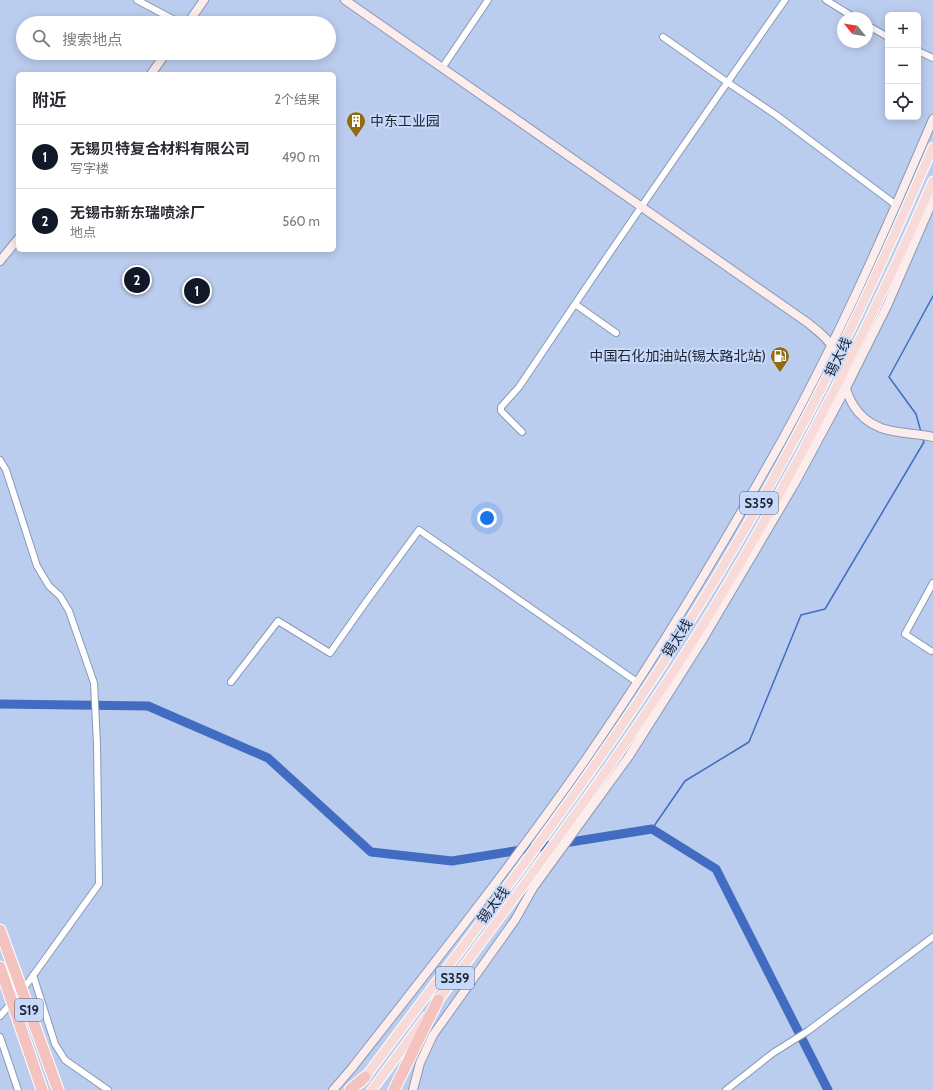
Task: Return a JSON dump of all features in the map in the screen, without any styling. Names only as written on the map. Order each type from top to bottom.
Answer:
[{"type":"highway","name":"S19","points":[[0,930],[58,1090]]},
{"type":"highway","name":"S19","points":[[0,967],[42,1090]]},
{"type":"highway","points":[[394,1090],[438,1000]]},
{"type":"highway","points":[[350,1090],[365,1077]]},
{"type":"main road","points":[[193,16],[204,0]]},
{"type":"main road","points":[[345,0],[821,333],[832,346],[842,375],[845,390],[853,405],[865,418],[881,428],[931,436]]},
{"type":"main road","points":[[152,72],[161,60]]},
{"type":"main road","points":[[333,1090],[352,1068],[511,863],[586,758],[637,682],[687,602],[773,457],[832,346],[933,119]]},
{"type":"main road","name":"锡太线","points":[[355,1090],[520,869],[599,758],[693,614],[783,462],[836,360],[863,305],[933,147]]},
{"type":"main road","name":"锡太线","points":[[372,1090],[563,832],[614,760],[715,605],[795,466],[842,375],[881,298],[933,181]]},
{"type":"main road","points":[[413,1090],[420,1063],[432,1035],[515,920],[533,888],[629,756],[704,639],[795,483],[845,390],[887,306],[933,200]]},
{"type":"main road","points":[[0,261],[16,241]]},
{"type":"street","points":[[137,0],[167,16]]},
{"type":"street","points":[[442,68],[488,0]]},
{"type":"street","points":[[522,432],[501,412],[501,408],[519,387],[641,207],[665,175],[727,82],[785,0]]},
{"type":"street","points":[[826,0],[845,12]]},
{"type":"street","points":[[873,28],[885,35]]},
{"type":"street","points":[[663,37],[776,115],[896,204]]},
{"type":"street","points":[[921,52],[933,58]]},
{"type":"street","points":[[576,304],[616,333]]},
{"type":"street","points":[[0,460],[6,470],[37,566],[49,586],[60,596],[69,611],[94,686],[99,884],[27,984]]},
{"type":"street","points":[[231,682],[278,620],[330,653],[419,530],[637,682]]},
{"type":"street","points":[[931,651],[905,634],[933,583]]},
{"type":"street","points":[[726,1090],[784,1046],[808,1031],[933,937]]},
{"type":"street","points":[[33,975],[55,1044],[65,1060],[108,1090]]},
{"type":"street","points":[[0,1037],[18,1090]]},
{"type":"waterway","points":[[921,432],[916,414],[889,377],[933,296]]},
{"type":"waterway","points":[[652,829],[685,781],[749,742],[801,615],[825,609],[924,442],[922,437]]},
{"type":"waterway","points":[[0,704],[148,706],[268,758],[371,852],[452,861],[652,829],[716,869],[828,1090]]},
{"type":"place","name":"中东工业园","points":[[356,138]]},
{"type":"place","name":"无锡市新东瑞喷涂厂","points":[[137,280]]},
{"type":"place","name":"无锡贝特复合材料有限公司","points":[[197,291]]},
{"type":"place","name":"中国石化加油站(锡太路北站)","points":[[780,373]]}]
